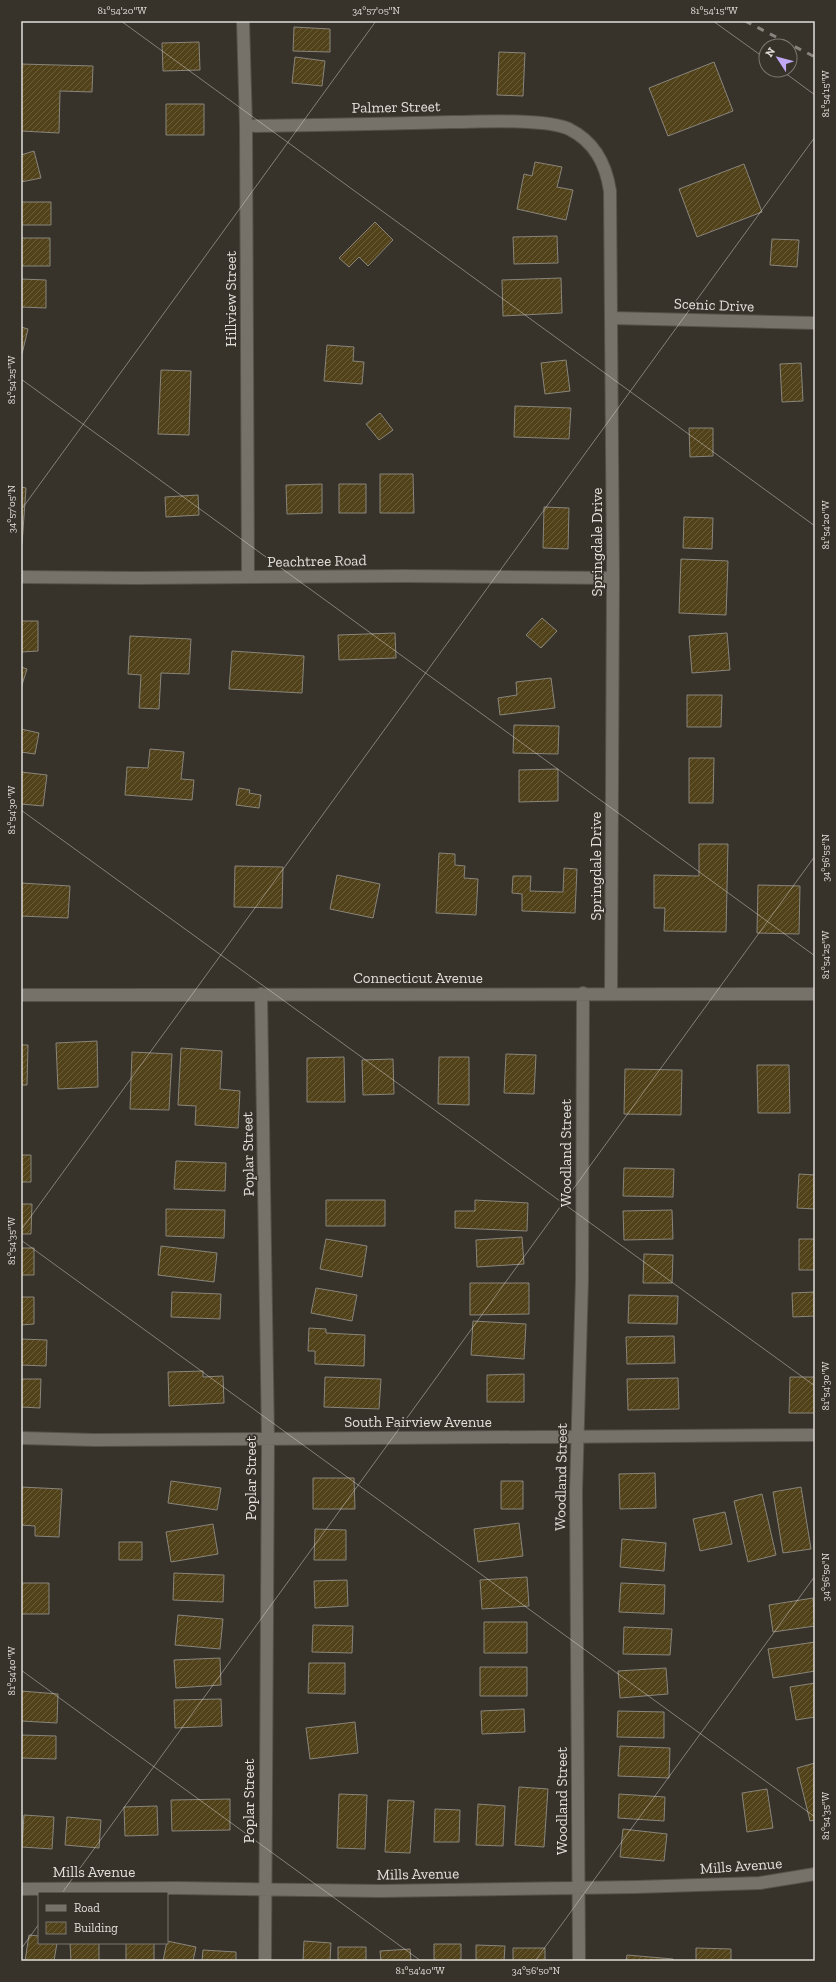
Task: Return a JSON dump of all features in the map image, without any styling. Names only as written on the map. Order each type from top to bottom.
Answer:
[{"type":"street","name":"Hillview Street","points":[[243,21],[246,126],[248,577]]},
{"type":"street","name":"Palmer Street","points":[[246,126],[496,122],[547,124]]},
{"type":"street","name":"Springdale Drive","points":[[547,124],[568,129],[586,139],[599,155],[607,174],[610,191],[613,578],[611,994]]},
{"type":"street","name":"Scenic Drive","points":[[612,318],[815,323]]},
{"type":"street","name":"Peachtree Road","points":[[21,577],[404,576],[613,578]]},
{"type":"street","name":"Connecticut Avenue","points":[[21,995],[582,993],[815,994]]},
{"type":"street","name":"Woodland Street","points":[[579,1961],[576,1491],[582,1280],[582,993]]},
{"type":"street","name":"Poplar Street","points":[[261,994],[268,1439],[265,1961]]},
{"type":"street","name":"South Fairview Avenue","points":[[21,1438],[95,1440],[815,1435]]},
{"type":"street","name":"Mills Avenue","points":[[21,1889],[177,1888],[380,1891],[578,1888],[726,1885],[766,1882],[815,1874]]},
{"type":"building","points":[[294,27],[330,29],[330,52],[293,51]]},
{"type":"building","points":[[199,42],[200,70],[163,71],[162,43]]},
{"type":"building","points":[[499,52],[525,53],[523,96],[497,95]]},
{"type":"building","points":[[295,57],[325,61],[322,86],[292,83]]},
{"type":"building","points":[[714,62],[733,111],[668,136],[649,88]]},
{"type":"building","points":[[21,64],[93,66],[92,92],[60,91],[59,133],[21,131]]},
{"type":"building","points":[[166,104],[204,104],[204,135],[166,135]]},
{"type":"building","points":[[34,151],[41,178],[21,182],[21,155]]},
{"type":"building","points":[[535,162],[562,167],[557,187],[573,190],[566,220],[517,209],[524,174],[532,176]]},
{"type":"building","points":[[744,164],[762,212],[697,237],[679,189]]},
{"type":"building","points":[[21,202],[51,202],[51,225],[21,225]]},
{"type":"building","points":[[375,222],[393,240],[368,266],[359,257],[349,267],[339,258]]},
{"type":"building","points":[[557,236],[558,263],[514,264],[513,237]]},
{"type":"building","points":[[21,238],[50,238],[50,266],[21,266]]},
{"type":"building","points":[[772,239],[799,240],[797,267],[770,265]]},
{"type":"building","points":[[561,278],[562,313],[503,316],[502,280]]},
{"type":"building","points":[[21,279],[46,280],[46,308],[21,307]]},
{"type":"building","points":[[21,327],[28,329],[22,354],[21,353]]},
{"type":"building","points":[[327,345],[354,347],[353,361],[364,362],[362,384],[324,381]]},
{"type":"building","points":[[566,360],[570,391],[545,394],[541,363]]},
{"type":"building","points":[[801,363],[803,401],[782,402],[780,364]]},
{"type":"building","points":[[161,370],[191,371],[189,435],[158,434]]},
{"type":"building","points":[[515,406],[571,408],[569,439],[514,437]]},
{"type":"building","points":[[380,413],[393,430],[379,440],[366,424]]},
{"type":"building","points":[[689,428],[713,428],[713,456],[690,457]]},
{"type":"building","points":[[380,474],[413,474],[414,513],[380,513]]},
{"type":"building","points":[[322,484],[322,513],[287,514],[286,485]]},
{"type":"building","points":[[339,484],[366,484],[366,513],[339,513]]},
{"type":"building","points":[[21,487],[26,488],[22,544],[21,544]]},
{"type":"building","points":[[198,495],[199,515],[166,517],[165,497]]},
{"type":"building","points":[[544,507],[569,508],[568,549],[543,548]]},
{"type":"building","points":[[684,517],[713,518],[712,549],[683,548]]},
{"type":"building","points":[[681,559],[728,561],[726,615],[679,613]]},
{"type":"building","points":[[542,618],[557,631],[541,648],[526,635]]},
{"type":"building","points":[[21,621],[38,621],[38,651],[21,652]]},
{"type":"building","points":[[395,633],[396,658],[339,660],[338,635]]},
{"type":"building","points":[[727,633],[730,670],[692,673],[689,636]]},
{"type":"building","points":[[130,636],[191,639],[189,674],[161,673],[159,709],[139,708],[141,675],[128,674]]},
{"type":"building","points":[[232,651],[304,656],[302,693],[229,689]]},
{"type":"building","points":[[21,667],[27,669],[21,688]]},
{"type":"building","points":[[551,678],[555,708],[500,715],[498,698],[517,695],[516,682]]},
{"type":"building","points":[[687,695],[722,695],[721,727],[687,727]]},
{"type":"building","points":[[514,725],[559,726],[558,754],[513,753]]},
{"type":"building","points":[[21,729],[39,733],[35,754],[21,752]]},
{"type":"building","points":[[150,749],[184,752],[181,779],[194,780],[192,800],[125,795],[127,767],[148,768]]},
{"type":"building","points":[[689,758],[714,758],[713,803],[689,803]]},
{"type":"building","points":[[558,769],[558,801],[519,802],[519,770]]},
{"type":"building","points":[[21,772],[47,775],[43,806],[21,804]]},
{"type":"building","points":[[239,788],[250,790],[249,793],[261,795],[259,808],[236,805]]},
{"type":"building","points":[[699,844],[728,844],[726,932],[664,931],[665,908],[654,908],[654,875],[699,876]]},
{"type":"building","points":[[439,853],[455,854],[455,865],[465,866],[464,878],[478,879],[476,915],[436,913]]},
{"type":"building","points":[[235,866],[283,867],[282,908],[234,907]]},
{"type":"building","points":[[564,868],[577,869],[575,913],[522,911],[522,894],[512,893],[513,876],[531,876],[530,891],[563,892]]},
{"type":"building","points":[[337,875],[380,884],[373,918],[330,909]]},
{"type":"building","points":[[21,883],[70,886],[68,918],[21,916]]},
{"type":"building","points":[[758,885],[800,886],[799,934],[757,933]]},
{"type":"building","points":[[97,1041],[98,1087],[58,1089],[56,1043]]},
{"type":"building","points":[[21,1045],[28,1045],[27,1085],[21,1085]]},
{"type":"building","points":[[181,1048],[222,1051],[220,1089],[240,1091],[238,1128],[195,1125],[196,1106],[178,1105]]},
{"type":"building","points":[[132,1052],[172,1054],[169,1110],[130,1109]]},
{"type":"building","points":[[506,1054],[536,1055],[534,1094],[504,1093]]},
{"type":"building","points":[[344,1057],[345,1102],[307,1102],[307,1058]]},
{"type":"building","points":[[439,1057],[469,1057],[469,1105],[438,1104]]},
{"type":"building","points":[[393,1059],[394,1094],[363,1095],[362,1060]]},
{"type":"building","points":[[757,1065],[789,1065],[790,1113],[758,1113]]},
{"type":"building","points":[[625,1069],[682,1070],[681,1115],[624,1114]]},
{"type":"building","points":[[21,1155],[31,1155],[31,1182],[21,1182]]},
{"type":"building","points":[[176,1161],[226,1163],[225,1191],[174,1189]]},
{"type":"building","points":[[624,1168],[674,1169],[673,1197],[623,1196]]},
{"type":"building","points":[[799,1174],[815,1175],[815,1209],[797,1208]]},
{"type":"building","points":[[326,1200],[385,1200],[385,1226],[326,1226]]},
{"type":"building","points":[[475,1200],[528,1203],[527,1231],[455,1228],[455,1211],[475,1211]]},
{"type":"building","points":[[21,1204],[32,1204],[31,1234],[21,1234]]},
{"type":"building","points":[[166,1209],[225,1210],[224,1238],[166,1236]]},
{"type":"building","points":[[672,1210],[673,1239],[624,1240],[623,1211]]},
{"type":"building","points":[[522,1237],[524,1264],[477,1267],[476,1240]]},
{"type":"building","points":[[326,1239],[367,1246],[362,1277],[320,1269]]},
{"type":"building","points":[[799,1239],[815,1239],[815,1270],[799,1270]]},
{"type":"building","points":[[161,1246],[217,1253],[214,1282],[158,1275]]},
{"type":"building","points":[[21,1248],[34,1248],[34,1275],[21,1275]]},
{"type":"building","points":[[644,1254],[673,1255],[672,1283],[643,1283]]},
{"type":"building","points":[[470,1283],[529,1283],[529,1314],[470,1315]]},
{"type":"building","points":[[316,1288],[357,1295],[352,1321],[311,1313]]},
{"type":"building","points":[[172,1292],[221,1294],[220,1319],[171,1317]]},
{"type":"building","points":[[815,1292],[815,1316],[793,1317],[792,1293]]},
{"type":"building","points":[[629,1295],[678,1296],[677,1324],[628,1323]]},
{"type":"building","points":[[21,1297],[34,1297],[34,1324],[21,1325]]},
{"type":"building","points":[[473,1321],[526,1324],[524,1359],[471,1355]]},
{"type":"building","points":[[309,1328],[326,1329],[326,1333],[365,1335],[364,1366],[315,1364],[315,1351],[308,1351]]},
{"type":"building","points":[[674,1336],[675,1363],[627,1364],[626,1337]]},
{"type":"building","points":[[21,1339],[47,1340],[46,1366],[21,1365]]},
{"type":"building","points":[[203,1371],[203,1377],[223,1376],[224,1403],[169,1406],[168,1372]]},
{"type":"building","points":[[524,1374],[524,1402],[487,1402],[487,1375]]},
{"type":"building","points":[[325,1377],[381,1379],[379,1409],[324,1407]]},
{"type":"building","points":[[790,1377],[815,1377],[815,1413],[789,1413]]},
{"type":"building","points":[[678,1378],[679,1409],[628,1410],[627,1379]]},
{"type":"building","points":[[21,1379],[41,1379],[40,1408],[21,1407]]},
{"type":"building","points":[[655,1473],[656,1508],[620,1509],[619,1474]]},
{"type":"building","points":[[313,1478],[354,1478],[355,1509],[313,1509]]},
{"type":"building","points":[[171,1481],[221,1488],[217,1510],[168,1503]]},
{"type":"building","points":[[501,1481],[523,1481],[523,1509],[501,1509]]},
{"type":"building","points":[[21,1487],[62,1489],[59,1537],[35,1536],[35,1526],[21,1525]]},
{"type":"building","points":[[801,1487],[811,1549],[783,1553],[773,1492]]},
{"type":"building","points":[[762,1494],[776,1555],[748,1562],[734,1501]]},
{"type":"building","points":[[725,1512],[732,1544],[700,1551],[693,1519]]},
{"type":"building","points":[[519,1523],[523,1556],[478,1562],[474,1529]]},
{"type":"building","points":[[213,1524],[218,1554],[171,1562],[166,1532]]},
{"type":"building","points":[[315,1529],[346,1530],[346,1560],[314,1560]]},
{"type":"building","points":[[622,1539],[666,1543],[664,1571],[620,1567]]},
{"type":"building","points":[[119,1542],[142,1542],[142,1560],[119,1560]]},
{"type":"building","points":[[174,1573],[224,1575],[223,1602],[173,1600]]},
{"type":"building","points":[[527,1577],[529,1606],[482,1609],[480,1580]]},
{"type":"building","points":[[347,1580],[348,1606],[315,1608],[314,1581]]},
{"type":"building","points":[[21,1583],[49,1583],[49,1614],[21,1614]]},
{"type":"building","points":[[621,1583],[665,1585],[664,1614],[619,1612]]},
{"type":"building","points":[[813,1598],[815,1626],[773,1632],[769,1605]]},
{"type":"building","points":[[178,1615],[223,1619],[220,1649],[175,1645]]},
{"type":"building","points":[[484,1622],[527,1622],[527,1653],[484,1653]]},
{"type":"building","points":[[313,1625],[353,1626],[352,1653],[312,1652]]},
{"type":"building","points":[[624,1627],[672,1629],[670,1655],[623,1654]]},
{"type":"building","points":[[815,1642],[815,1671],[773,1678],[768,1649]]},
{"type":"building","points":[[220,1658],[221,1685],[176,1688],[174,1660]]},
{"type":"building","points":[[309,1663],[345,1663],[345,1694],[308,1693]]},
{"type":"building","points":[[480,1667],[527,1667],[527,1696],[480,1696]]},
{"type":"building","points":[[666,1668],[668,1694],[620,1698],[618,1671]]},
{"type":"building","points":[[815,1683],[815,1717],[796,1720],[790,1687]]},
{"type":"building","points":[[21,1691],[58,1694],[57,1723],[21,1721]]},
{"type":"building","points":[[221,1699],[222,1726],[175,1728],[174,1700]]},
{"type":"building","points":[[524,1709],[525,1732],[482,1734],[481,1711]]},
{"type":"building","points":[[618,1711],[664,1712],[664,1738],[617,1737]]},
{"type":"building","points":[[355,1722],[358,1753],[310,1759],[306,1728]]},
{"type":"building","points":[[21,1735],[56,1736],[56,1759],[21,1758]]},
{"type":"building","points":[[620,1746],[670,1748],[669,1778],[618,1776]]},
{"type":"building","points":[[815,1763],[815,1820],[810,1821],[797,1768]]},
{"type":"building","points":[[519,1787],[548,1789],[544,1847],[515,1845]]},
{"type":"building","points":[[767,1789],[773,1828],[747,1832],[742,1793]]},
{"type":"building","points":[[339,1794],[367,1795],[365,1849],[337,1848]]},
{"type":"building","points":[[619,1794],[665,1797],[664,1821],[618,1818]]},
{"type":"building","points":[[230,1799],[230,1830],[172,1831],[171,1800]]},
{"type":"building","points":[[388,1800],[414,1801],[410,1853],[385,1852]]},
{"type":"building","points":[[478,1804],[505,1806],[503,1846],[476,1845]]},
{"type":"building","points":[[157,1806],[158,1835],[125,1836],[124,1807]]},
{"type":"building","points":[[435,1809],[460,1810],[459,1842],[434,1842]]},
{"type":"building","points":[[24,1815],[54,1817],[52,1849],[22,1847]]},
{"type":"building","points":[[67,1817],[101,1820],[99,1848],[65,1845]]},
{"type":"building","points":[[623,1829],[667,1834],[664,1861],[620,1857]]},
{"type":"building","points":[[29,1935],[38,1936],[38,1944],[57,1944],[54,1961],[25,1961]]},
{"type":"building","points":[[168,1941],[196,1947],[193,1961],[163,1961]]},
{"type":"building","points":[[304,1941],[331,1943],[330,1961],[303,1961]]},
{"type":"building","points":[[70,1944],[99,1944],[99,1961],[71,1961]]},
{"type":"building","points":[[126,1944],[154,1944],[154,1961],[126,1961]]},
{"type":"building","points":[[434,1944],[461,1944],[461,1961],[434,1961]]},
{"type":"building","points":[[476,1945],[505,1946],[504,1961],[476,1961]]},
{"type":"building","points":[[338,1947],[366,1947],[366,1961],[338,1961]]},
{"type":"building","points":[[513,1948],[545,1948],[545,1961],[513,1961]]},
{"type":"building","points":[[696,1948],[731,1949],[731,1961],[696,1961]]},
{"type":"building","points":[[410,1949],[411,1961],[381,1961],[380,1951]]},
{"type":"building","points":[[203,1950],[236,1952],[236,1961],[202,1961]]},
{"type":"building","points":[[627,1955],[673,1959],[673,1961],[626,1961]]},
{"type":"railway","points":[[745,21],[815,57]]}]
